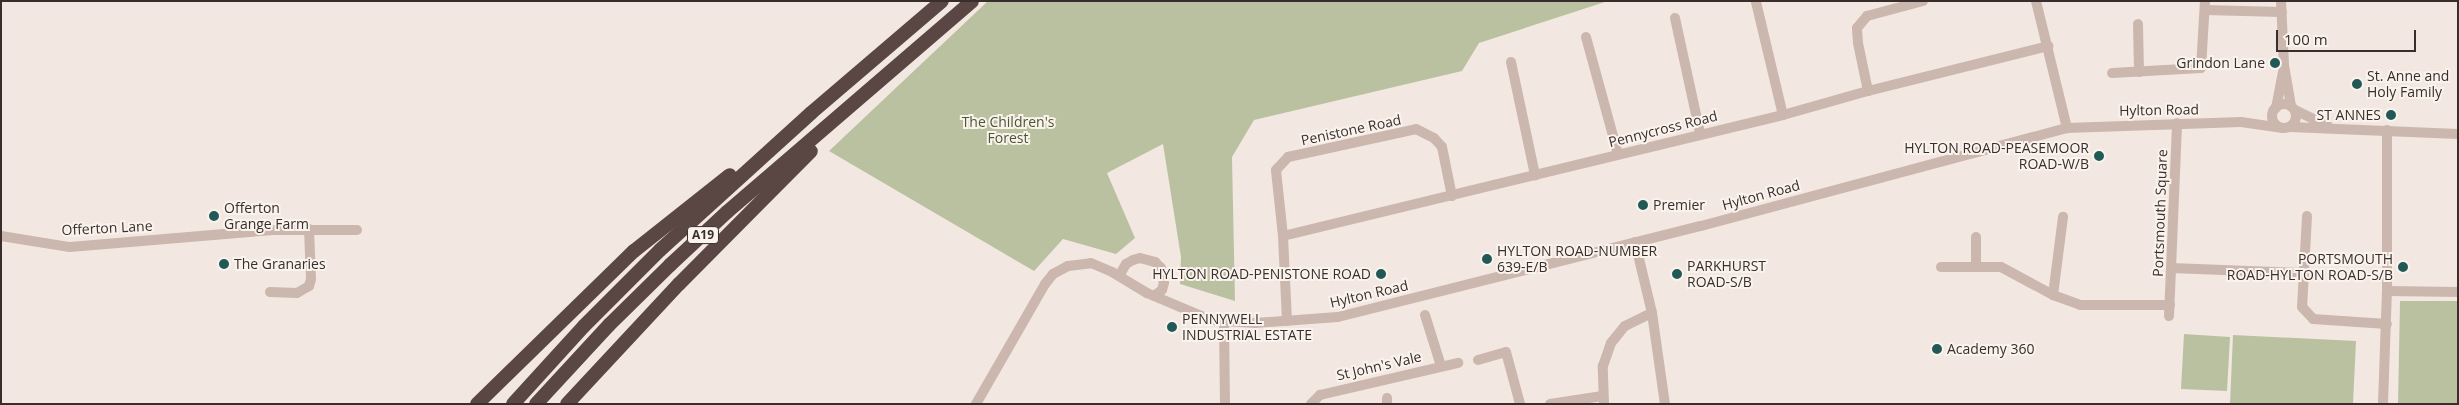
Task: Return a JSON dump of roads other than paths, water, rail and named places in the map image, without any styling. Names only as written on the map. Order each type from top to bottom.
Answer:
[{"type":"highway","name":"A19","points":[[513,404],[584,326],[660,250],[811,113],[942,1]]},
{"type":"highway","name":"A19","points":[[536,404],[609,325],[727,212],[972,1]]},
{"type":"highway","points":[[567,404],[679,284],[882,79]]},
{"type":"highway","points":[[477,404],[634,251],[811,113]]},
{"type":"street","points":[[1868,91],[1858,43],[1857,28],[1867,16],[1923,1]]},
{"type":"street","points":[[2036,1],[2067,128]]},
{"type":"street","points":[[2281,1],[2284,65],[2296,121],[2286,128],[2273,120],[2284,65]]},
{"type":"street","points":[[1756,2],[1783,115]]},
{"type":"street","points":[[2112,73],[2201,68],[2205,6],[2282,12]]},
{"type":"street","points":[[1674,18],[1700,133]]},
{"type":"street","points":[[2138,24],[2139,72]]},
{"type":"street","points":[[1586,37],[1618,154]]},
{"type":"street","name":"Pennycross Road","points":[[1283,236],[1452,196],[1700,133],[1783,115],[1868,91],[2048,46]]},
{"type":"street","points":[[1511,62],[1535,175]]},
{"type":"street","points":[[2274,110],[2281,104],[2293,108]]},
{"type":"street","name":"Hylton Road","points":[[2293,108],[2331,128]]},
{"type":"street","name":"Hylton Road","points":[[2248,122],[2274,110]]},
{"type":"street","name":"Hylton Road","points":[[976,404],[1029,310],[1053,274],[1068,266],[1090,263],[1119,276],[1154,296],[1211,320],[1224,323],[1338,317],[1635,242],[2067,128],[2248,122],[2286,128],[2331,128],[2458,134]]},
{"type":"street","name":"Portsmouth Square","points":[[2169,316],[2177,123]]},
{"type":"street","name":"Penistone Road","points":[[1287,321],[1283,236],[1276,170],[1288,157],[1416,129],[1434,138],[1442,147],[1452,196]]},
{"type":"street","points":[[2383,404],[2387,324],[2387,130]]},
{"type":"street","points":[[2307,216],[2302,307],[2313,319],[2387,324]]},
{"type":"street","points":[[2053,295],[2062,218]]},
{"type":"street","points":[[270,292],[297,293],[309,286],[311,279],[309,229],[357,230]]},
{"type":"street","name":"Offerton Lane","points":[[1,236],[70,247],[215,234],[309,229]]},
{"type":"street","points":[[1976,237],[1976,267]]},
{"type":"street","points":[[1635,242],[1652,313],[1665,404]]},
{"type":"street","points":[[1119,276],[1126,264],[1133,260],[1140,258],[1155,262],[1164,275],[1164,283],[1162,290],[1154,296]]},
{"type":"street","points":[[1941,267],[2001,267],[2053,295],[2080,305],[2170,305]]},
{"type":"street","points":[[2171,268],[2304,273]]},
{"type":"street","points":[[2387,291],[2458,292]]},
{"type":"street","points":[[1550,404],[1603,400],[1603,366],[1611,343],[1625,326],[1652,313]]},
{"type":"street","points":[[1425,315],[1441,366]]},
{"type":"street","points":[[1224,323],[1225,404]]},
{"type":"street","points":[[1478,360],[1506,352],[1520,404]]},
{"type":"street","name":"St John's Vale","points":[[1311,404],[1320,395],[1458,363]]},
{"type":"place","name":"Grindon Lane","points":[[2275,63]]},
{"type":"place","name":"St. Anne and Holy Family","points":[[2357,84]]},
{"type":"place","name":"ST ANNES","points":[[2391,115]]},
{"type":"place","name":"HYLTON ROAD-PEASEMOOR ROAD-W/B","points":[[2099,156]]},
{"type":"place","name":"Premier","points":[[1643,205]]},
{"type":"place","name":"Offerton Grange Farm","points":[[214,216]]},
{"type":"place","name":"HYLTON ROAD-NUMBER 639-E/B","points":[[1487,259]]},
{"type":"place","name":"The Granaries","points":[[224,264]]},
{"type":"place","name":"PORTSMOUTH ROAD-HYLTON ROAD-S/B","points":[[2403,267]]},
{"type":"place","name":"HYLTON ROAD-PENISTONE ROAD","points":[[1381,274]]},
{"type":"place","name":"PARKHURST ROAD-S/B","points":[[1677,274]]},
{"type":"place","name":"PENNYWELL INDUSTRIAL ESTATE","points":[[1172,327]]},
{"type":"place","name":"Academy 360","points":[[1937,349]]},
{"type":"park label","name":"The Children's Forest","points":[[1008,130]]}]
